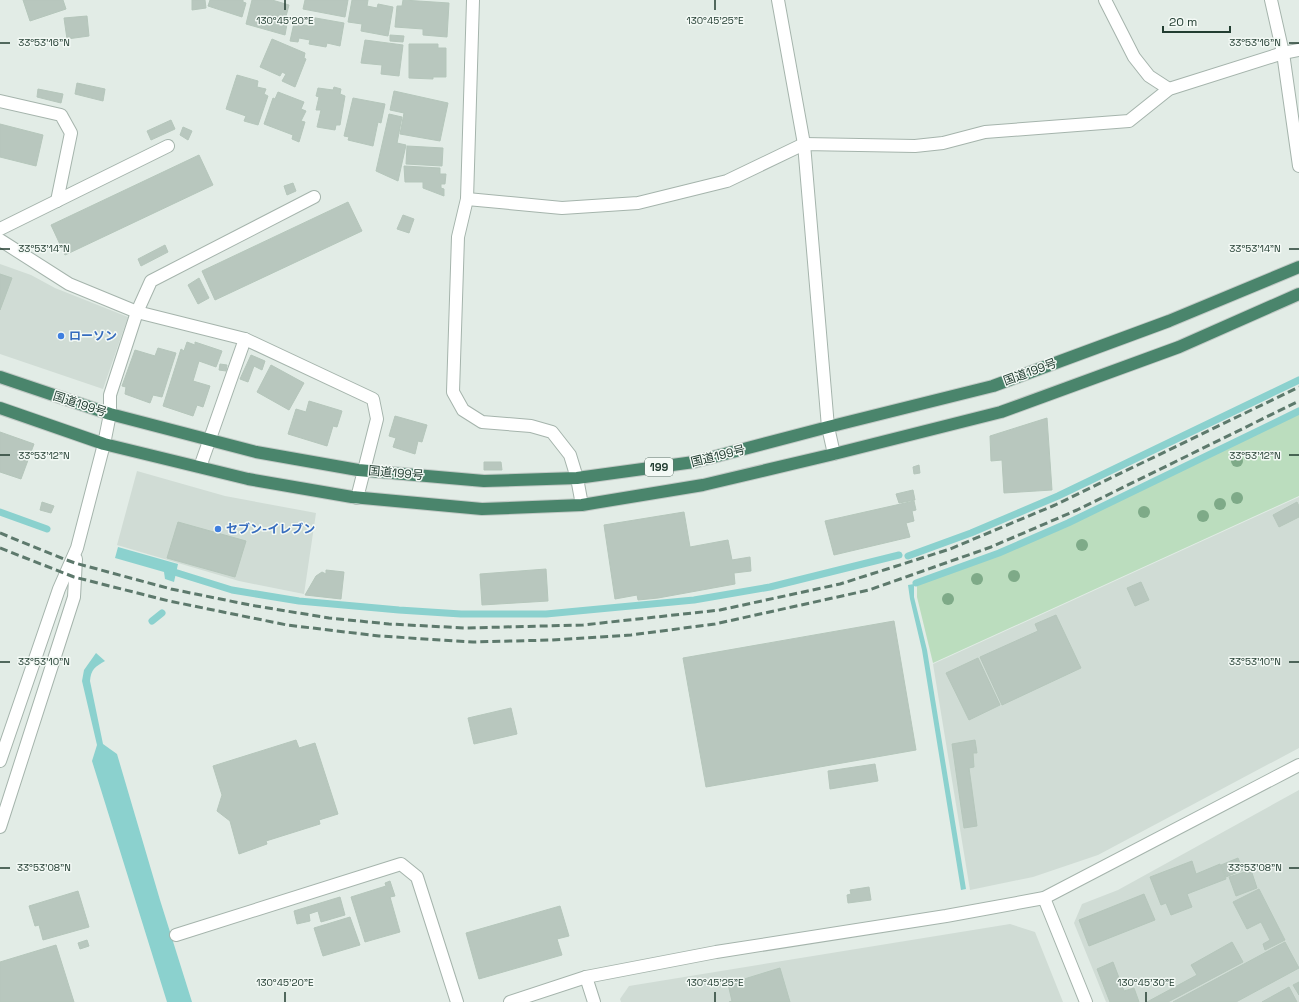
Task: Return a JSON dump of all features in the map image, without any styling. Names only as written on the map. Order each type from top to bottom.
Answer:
[{"type":"highway","name":"国道199号","points":[[0,377],[110,414],[256,452],[364,471],[484,481],[577,478],[694,462],[993,386],[1169,321],[1299,267]]},
{"type":"highway","name":"国道199号","points":[[0,408],[104,444],[248,479],[357,498],[482,509],[582,505],[703,485],[1001,412],[1179,347],[1299,294]]},
{"type":"street","points":[[473,0],[467,199],[458,237],[454,392],[463,410],[482,422],[531,426],[552,432],[570,455],[577,478],[582,505]]},
{"type":"street","points":[[778,0],[804,144],[828,427],[834,454]]},
{"type":"street","points":[[1105,0],[1134,57],[1149,76],[1169,89]]},
{"type":"street","points":[[1271,0],[1283,53],[1299,166]]},
{"type":"street","points":[[467,199],[562,208],[638,203],[727,181],[804,144],[915,146],[943,143],[985,132],[1129,121],[1169,89],[1283,53],[1299,50]]},
{"type":"street","points":[[0,101],[61,115],[71,133],[57,201]]},
{"type":"street","points":[[0,229],[168,146]]},
{"type":"street","points":[[0,761],[59,589],[77,548],[104,444],[110,414],[110,395],[137,312],[151,280],[314,197]]},
{"type":"street","points":[[0,240],[69,284],[137,312],[245,339],[373,399],[377,419],[357,498]]},
{"type":"street","points":[[200,467],[245,339]]},
{"type":"street","points":[[0,827],[74,597],[77,548]]},
{"type":"street","points":[[510,1002],[586,977],[716,952],[946,916],[1044,898],[1299,765]]},
{"type":"street","points":[[176,935],[402,864],[417,877],[457,1002]]},
{"type":"street","points":[[1044,898],[1086,1002]]},
{"type":"street","points":[[586,977],[594,1002]]},
{"type":"shaded area","name":"ローソン","points":[[0,264],[31,275],[55,288],[128,317],[103,389],[0,354]]},
{"type":"shaded area","name":"セブン-イレブン","points":[[137,471],[225,496],[316,513],[304,594],[239,581],[117,545]]},
{"type":"shaded area","points":[[1299,497],[1299,748],[1098,855],[1033,877],[970,890],[933,664]]},
{"type":"shaded area","points":[[1299,790],[1299,1002],[1106,1002],[1074,923],[1082,904],[1118,890]]},
{"type":"shaded area","points":[[1010,924],[1035,932],[1063,1002],[621,1002],[620,999],[629,986]]},
{"type":"green space","points":[[1299,414],[1299,496],[933,663],[917,597],[917,585],[1000,555],[1071,524]]},
{"type":"water","points":[[118,547],[178,564],[174,582],[165,579],[164,572],[115,558]]},
{"type":"water","points":[[914,584],[914,597],[927,650],[966,889],[961,890],[922,650],[910,599],[908,585]]},
{"type":"water","points":[[96,653],[105,661],[94,669],[91,674],[90,681],[103,744],[117,754],[192,1002],[167,1002],[92,761],[97,745],[82,681],[84,670]]},
{"type":"building","points":[[23,0],[63,0],[66,9],[30,21]]},
{"type":"building","points":[[192,0],[205,0],[206,8],[192,10]]},
{"type":"building","points":[[210,0],[243,0],[243,2],[246,3],[242,17],[208,6]]},
{"type":"building","points":[[252,0],[272,0],[289,5],[284,24],[287,24],[285,35],[246,24]]},
{"type":"building","points":[[305,0],[348,0],[345,17],[303,9]]},
{"type":"building","points":[[352,0],[368,0],[367,6],[377,8],[378,4],[393,7],[388,36],[361,31],[362,24],[348,22]]},
{"type":"building","points":[[403,0],[449,3],[447,37],[423,35],[423,29],[395,27],[397,6],[402,6]]},
{"type":"building","points":[[87,16],[89,36],[67,39],[64,18]]},
{"type":"building","points":[[310,17],[344,23],[340,46],[327,43],[326,47],[309,44],[310,40],[299,38],[298,42],[290,41],[294,23],[309,26]]},
{"type":"building","points":[[390,35],[404,36],[403,42],[390,41]]},
{"type":"building","points":[[272,39],[305,53],[304,58],[306,59],[295,87],[282,81],[286,74],[282,72],[280,76],[260,67]]},
{"type":"building","points":[[365,40],[403,45],[399,76],[381,74],[382,65],[361,63]]},
{"type":"building","points":[[409,44],[438,44],[438,48],[446,48],[446,77],[433,77],[433,79],[409,78]]},
{"type":"building","points":[[237,75],[258,81],[257,87],[266,89],[264,94],[268,96],[258,125],[244,121],[246,116],[226,109]]},
{"type":"building","points":[[77,83],[105,89],[103,101],[75,94]]},
{"type":"building","points":[[334,87],[341,89],[340,94],[345,96],[340,125],[336,125],[335,130],[317,127],[321,110],[316,110],[319,97],[316,96],[318,88],[333,90]]},
{"type":"building","points":[[38,89],[63,94],[61,103],[37,97]]},
{"type":"building","points":[[394,91],[448,103],[440,141],[400,134],[404,113],[390,110]]},
{"type":"building","points":[[278,92],[304,102],[301,109],[306,111],[301,121],[305,122],[299,142],[292,139],[293,135],[264,124],[273,98],[275,99]]},
{"type":"building","points":[[353,98],[385,104],[381,123],[378,122],[373,146],[348,140],[349,137],[344,136]]},
{"type":"building","points":[[389,114],[402,117],[397,143],[406,145],[398,181],[376,171]]},
{"type":"building","points":[[171,120],[175,129],[151,140],[147,131]]},
{"type":"building","points":[[0,124],[43,135],[36,166],[0,157]]},
{"type":"building","points":[[183,127],[192,131],[188,140],[180,135]]},
{"type":"building","points":[[407,146],[443,148],[442,166],[406,164]]},
{"type":"building","points":[[199,155],[213,185],[65,255],[51,225]]},
{"type":"building","points":[[404,166],[440,168],[440,174],[446,174],[445,184],[441,184],[441,188],[444,189],[444,196],[423,188],[423,182],[405,182]]},
{"type":"building","points":[[293,183],[296,191],[287,195],[284,186]]},
{"type":"building","points":[[348,202],[362,231],[215,300],[202,271]]},
{"type":"building","points":[[403,215],[414,219],[409,233],[397,229]]},
{"type":"building","points":[[165,245],[168,252],[141,266],[138,259]]},
{"type":"building","points":[[0,274],[12,278],[0,310]]},
{"type":"building","points":[[199,278],[209,298],[198,304],[188,285]]},
{"type":"building","points":[[187,342],[195,345],[195,342],[222,351],[216,367],[199,361],[193,381],[210,386],[203,407],[197,405],[193,416],[163,406],[181,349],[184,351]]},
{"type":"building","points":[[158,348],[176,353],[162,397],[153,395],[150,403],[125,394],[126,387],[122,386],[135,350],[155,356]]},
{"type":"building","points":[[251,355],[265,361],[262,370],[254,366],[248,382],[240,379]]},
{"type":"building","points":[[220,364],[227,365],[226,371],[219,370]]},
{"type":"building","points":[[271,365],[304,383],[289,410],[257,392]]},
{"type":"building","points":[[309,401],[342,411],[337,427],[333,426],[327,446],[288,434],[296,409],[306,412]]},
{"type":"building","points":[[395,416],[427,425],[422,442],[418,441],[415,454],[393,447],[396,438],[389,436]]},
{"type":"building","points":[[1047,418],[1052,490],[1004,493],[1002,460],[991,461],[990,436]]},
{"type":"building","points":[[0,432],[34,444],[21,479],[0,472]]},
{"type":"building","points":[[484,462],[501,462],[502,470],[484,470]]},
{"type":"building","points":[[919,465],[920,473],[914,474],[913,467]]},
{"type":"building","points":[[913,490],[915,500],[899,503],[896,494]]},
{"type":"building","points":[[914,501],[916,510],[912,511],[914,521],[906,523],[910,537],[834,555],[825,521]]},
{"type":"building","points":[[42,502],[54,506],[51,513],[40,510]]},
{"type":"building","points":[[1297,502],[1299,506],[1299,517],[1279,527],[1273,515]]},
{"type":"building","points":[[684,512],[690,547],[728,540],[732,560],[750,557],[751,571],[734,573],[735,584],[658,598],[638,600],[637,595],[615,599],[604,525]]},
{"type":"building","points":[[178,522],[246,541],[235,577],[167,558]]},
{"type":"building","points":[[546,569],[548,601],[482,605],[480,574]]},
{"type":"building","points":[[326,570],[344,572],[341,599],[305,595],[316,576],[322,572],[326,574]]},
{"type":"building","points":[[1141,582],[1149,600],[1135,606],[1127,588]]},
{"type":"building","points":[[1056,615],[1081,668],[1002,705],[980,657],[1038,631],[1035,624]]},
{"type":"building","points":[[894,621],[916,750],[706,787],[683,658]]},
{"type":"building","points":[[978,658],[1000,705],[969,720],[946,673]]},
{"type":"building","points":[[511,708],[517,734],[474,744],[468,718]]},
{"type":"building","points":[[296,740],[299,748],[315,743],[338,814],[319,820],[320,824],[266,841],[267,844],[239,854],[230,821],[217,811],[222,795],[213,766]]},
{"type":"building","points":[[975,740],[977,753],[973,753],[974,767],[969,768],[977,826],[964,828],[952,744]]},
{"type":"building","points":[[875,764],[878,781],[830,789],[828,771]]},
{"type":"building","points":[[1238,858],[1243,870],[1226,877],[1221,865]]},
{"type":"building","points":[[1192,861],[1196,874],[1220,864],[1226,879],[1187,894],[1192,907],[1171,915],[1166,903],[1161,905],[1150,877]]},
{"type":"building","points":[[1251,870],[1257,888],[1236,896],[1229,877]]},
{"type":"building","points":[[390,881],[395,896],[390,897],[400,932],[365,942],[351,897],[386,886],[385,883]]},
{"type":"building","points":[[869,887],[871,900],[848,903],[847,895],[851,894],[850,890]]},
{"type":"building","points":[[1259,889],[1285,940],[1265,950],[1263,944],[1270,940],[1261,922],[1247,929],[1233,902]]},
{"type":"building","points":[[78,891],[89,927],[43,940],[39,925],[35,926],[29,906]]},
{"type":"building","points":[[1144,894],[1155,920],[1089,946],[1079,920]]},
{"type":"building","points":[[340,897],[345,915],[321,922],[318,911],[309,914],[310,921],[297,924],[294,911]]},
{"type":"building","points":[[560,906],[569,936],[557,939],[562,955],[479,979],[466,933]]},
{"type":"building","points":[[350,917],[360,945],[323,956],[314,928]]},
{"type":"building","points":[[87,940],[89,946],[80,949],[78,943]]},
{"type":"building","points":[[1232,942],[1243,962],[1168,1002],[1147,1002],[1197,975],[1191,965]]},
{"type":"building","points":[[1285,942],[1299,968],[1236,1002],[1173,1002]]},
{"type":"building","points":[[56,945],[74,1002],[0,1002],[0,962]]},
{"type":"building","points":[[1113,962],[1124,991],[1134,988],[1139,1002],[1110,1002],[1097,969]]},
{"type":"building","points":[[780,968],[790,1002],[729,1002],[732,1001],[728,984]]},
{"type":"building","points":[[1299,982],[1299,995],[1293,985]]},
{"type":"building","points":[[1289,987],[1297,1002],[1262,1002]]},
{"type":"waterway","points":[[908,556],[971,533],[1058,496],[1299,380]]},
{"type":"waterway","points":[[916,583],[999,553],[1068,523],[1299,411]]},
{"type":"waterway","points":[[0,512],[47,529]]},
{"type":"waterway","points":[[171,571],[232,590],[299,601],[461,614],[546,614],[694,600],[770,587],[899,555]]},
{"type":"waterway","points":[[152,621],[162,613]]},
{"type":"railway","points":[[0,533],[75,563],[171,589],[250,605],[329,618],[389,624],[466,628],[583,625],[720,610],[840,584],[950,549],[1055,505],[1299,387]]},
{"type":"railway","points":[[0,548],[74,577],[169,601],[287,625],[379,636],[473,642],[551,640],[631,635],[715,624],[869,590],[991,547],[1077,510],[1299,401]]},
{"type":"place","name":"ローソン","points":[[61,336]]},
{"type":"place","name":"セブン-イレブン","points":[[218,529]]}]
